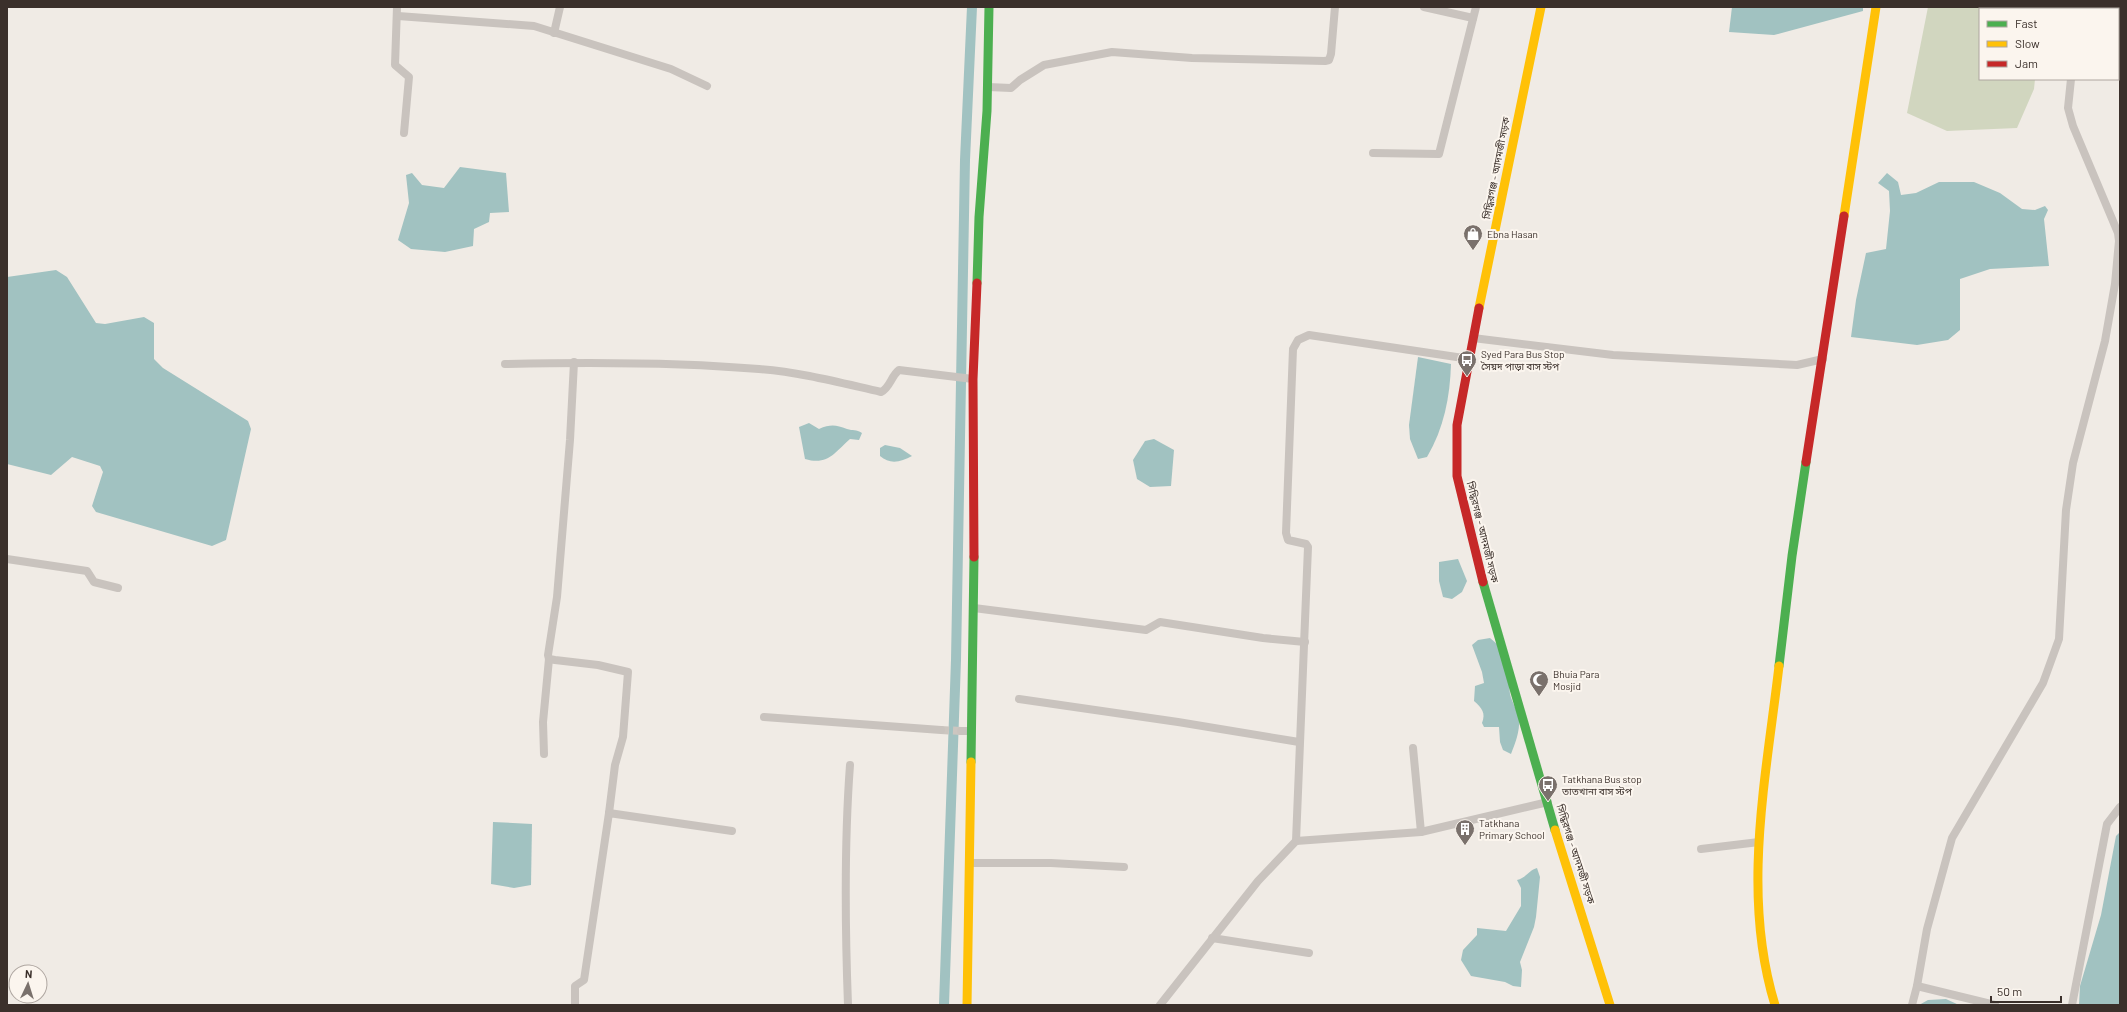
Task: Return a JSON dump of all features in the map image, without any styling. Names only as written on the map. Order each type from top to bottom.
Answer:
[{"type":"main road","points":[[967,1005],[974,608],[969,378],[988,87],[989,7]]},
{"type":"main road","name":"সিদ্ধিরগঞ্জ - আদমজী সড়ক","points":[[1541,7],[1473,338],[1457,425],[1457,476],[1468,524],[1548,802],[1593,944],[1610,1005]]},
{"type":"main road","points":[[1775,1005],[1766,980],[1761,942],[1756,880],[1759,842],[1792,556],[1876,7]]},
{"type":"street","points":[[397,7],[398,16],[395,64],[409,77],[404,133]]},
{"type":"street","points":[[554,33],[560,7]]},
{"type":"street","points":[[988,87],[1011,88],[1020,80],[1044,65],[1112,52],[1192,58],[1325,62],[1329,60],[1331,54],[1336,7]]},
{"type":"street","points":[[1424,7],[1473,18]]},
{"type":"street","points":[[1373,153],[1439,154],[1476,7]]},
{"type":"street","points":[[398,16],[534,26],[671,69],[707,86]]},
{"type":"street","points":[[1912,1005],[1917,986],[1927,928],[1952,838],[2043,683],[2059,639],[2066,510],[2072,471],[2105,341],[2116,284],[2119,241],[2118,233],[2071,122],[2068,108],[2071,80]]},
{"type":"street","points":[[1296,841],[1308,547],[1306,544],[1288,540],[1286,533],[1293,349],[1298,340],[1309,335],[1470,359]]},
{"type":"street","points":[[1473,338],[1613,355],[1797,365],[1823,359]]},
{"type":"street","points":[[544,754],[543,722],[550,637],[557,597],[570,440],[574,362]]},
{"type":"street","points":[[505,364],[574,362],[760,369],[824,379],[881,392],[886,390],[899,370],[948,377],[969,378]]},
{"type":"street","points":[[7,559],[87,570],[94,582],[118,588]]},
{"type":"street","points":[[974,608],[1146,630],[1160,622],[1263,638],[1305,642]]},
{"type":"street","points":[[549,659],[628,672],[623,737],[615,765],[584,980],[576,986],[575,1005]]},
{"type":"street","points":[[1019,699],[1178,722],[1299,742]]},
{"type":"street","points":[[764,716],[941,730]]},
{"type":"street","points":[[961,731],[971,731]]},
{"type":"street","points":[[1413,748],[1421,832]]},
{"type":"street","points":[[848,1005],[845,930],[850,765]]},
{"type":"street","points":[[1160,1005],[1258,880],[1296,841],[1421,832],[1548,802]]},
{"type":"street","points":[[2072,1005],[2107,824],[2120,807]]},
{"type":"street","points":[[609,813],[732,831]]},
{"type":"street","points":[[1701,849],[1759,842]]},
{"type":"street","points":[[970,863],[1051,862],[1124,868]]},
{"type":"street","points":[[1212,938],[1309,953]]},
{"type":"street","points":[[1917,986],[1996,1005]]},
{"type":"green space","points":[[1928,7],[2049,8],[1979,8],[1979,80],[2035,80],[2034,89],[2017,128],[1947,131],[1907,113]]},
{"type":"water","points":[[1732,7],[1863,7],[1863,11],[1774,35],[1729,32]]},
{"type":"water","points":[[460,167],[506,173],[509,212],[490,213],[489,222],[474,229],[473,246],[445,252],[411,249],[398,240],[409,203],[406,175],[412,173],[422,185],[444,188]]},
{"type":"water","points":[[1887,173],[1898,182],[1901,195],[1916,193],[1939,182],[1974,182],[2000,193],[2022,209],[2035,210],[2045,206],[2048,210],[2044,219],[2049,266],[1990,269],[1960,279],[1960,330],[1948,340],[1917,345],[1851,337],[1856,300],[1866,253],[1886,249],[1890,211],[1889,191],[1878,183]]},
{"type":"water","points":[[56,270],[67,277],[96,323],[105,324],[144,317],[154,323],[154,359],[163,368],[248,421],[251,429],[226,540],[212,546],[96,512],[92,506],[103,472],[100,466],[72,457],[51,475],[7,464],[7,277]]},
{"type":"water","points":[[1418,357],[1451,364],[1449,388],[1442,424],[1427,457],[1418,459],[1410,439],[1409,425]]},
{"type":"water","points":[[809,423],[819,429],[827,426],[833,426],[862,433],[859,440],[850,439],[835,453],[825,459],[813,461],[805,459],[799,427]]},
{"type":"water","points":[[1154,439],[1174,450],[1171,486],[1150,487],[1137,479],[1133,460],[1145,441]]},
{"type":"water","points":[[885,445],[900,448],[912,456],[896,462],[888,461],[880,456],[880,448]]},
{"type":"water","points":[[1458,559],[1467,581],[1462,592],[1452,599],[1443,597],[1439,581],[1439,562]]},
{"type":"water","points":[[1490,638],[1502,650],[1505,657],[1508,670],[1510,694],[1518,717],[1518,733],[1511,754],[1503,750],[1500,742],[1499,727],[1484,727],[1482,723],[1484,716],[1483,713],[1474,701],[1475,686],[1484,683],[1482,672],[1472,645],[1478,640]]},
{"type":"water","points":[[493,822],[532,824],[531,885],[514,888],[491,884]]},
{"type":"water","points":[[2120,832],[2120,1005],[2079,1005],[2080,986],[2101,915],[2116,836]]},
{"type":"water","points":[[1537,868],[1540,877],[1536,917],[1534,927],[1520,962],[1522,970],[1521,987],[1513,986],[1505,982],[1471,976],[1461,960],[1463,950],[1477,935],[1477,928],[1506,931],[1521,906],[1521,888],[1517,880],[1523,878],[1532,870]]},
{"type":"water","points":[[1946,999],[1959,1005],[1919,1005],[1928,1000]]},
{"type":"waterway","points":[[944,1005],[956,660],[965,160],[972,7]]},
{"type":"tunnel","points":[[941,730],[961,731]]},
{"type":"traffic: fast","points":[[977,283],[979,217],[987,111],[989,7]]},
{"type":"traffic: fast","points":[[1779,666],[1792,556],[1806,462]]},
{"type":"traffic: fast","points":[[971,762],[974,557]]},
{"type":"traffic: fast","points":[[1483,582],[1555,830]]},
{"type":"traffic: slow","points":[[1479,308],[1541,7]]},
{"type":"traffic: slow","points":[[1844,216],[1876,7]]},
{"type":"traffic: slow","points":[[1775,1005],[1765,963],[1759,921],[1758,879],[1759,836],[1763,793],[1779,666]]},
{"type":"traffic: slow","points":[[967,1005],[971,762]]},
{"type":"traffic: slow","points":[[1555,830],[1610,1005]]},
{"type":"traffic: jam","points":[[1806,462],[1844,216]]},
{"type":"traffic: jam","points":[[974,557],[973,379],[977,283]]},
{"type":"traffic: jam","points":[[1479,308],[1457,425],[1457,476],[1483,582]]},
{"type":"place","name":"Ebna Hasan","points":[[1473,251]]},
{"type":"place","name":"Syed Para Bus Stop সৈয়দ পাড়া বাস স্টপ","points":[[1467,377]]},
{"type":"place","name":"Bhuia Para Mosjid","points":[[1539,697]]},
{"type":"place","name":"Tatkhana Bus stop তাতখানা বাস স্টপ","points":[[1548,802]]},
{"type":"place","name":"Tatkhana Primary School","points":[[1465,846]]}]
